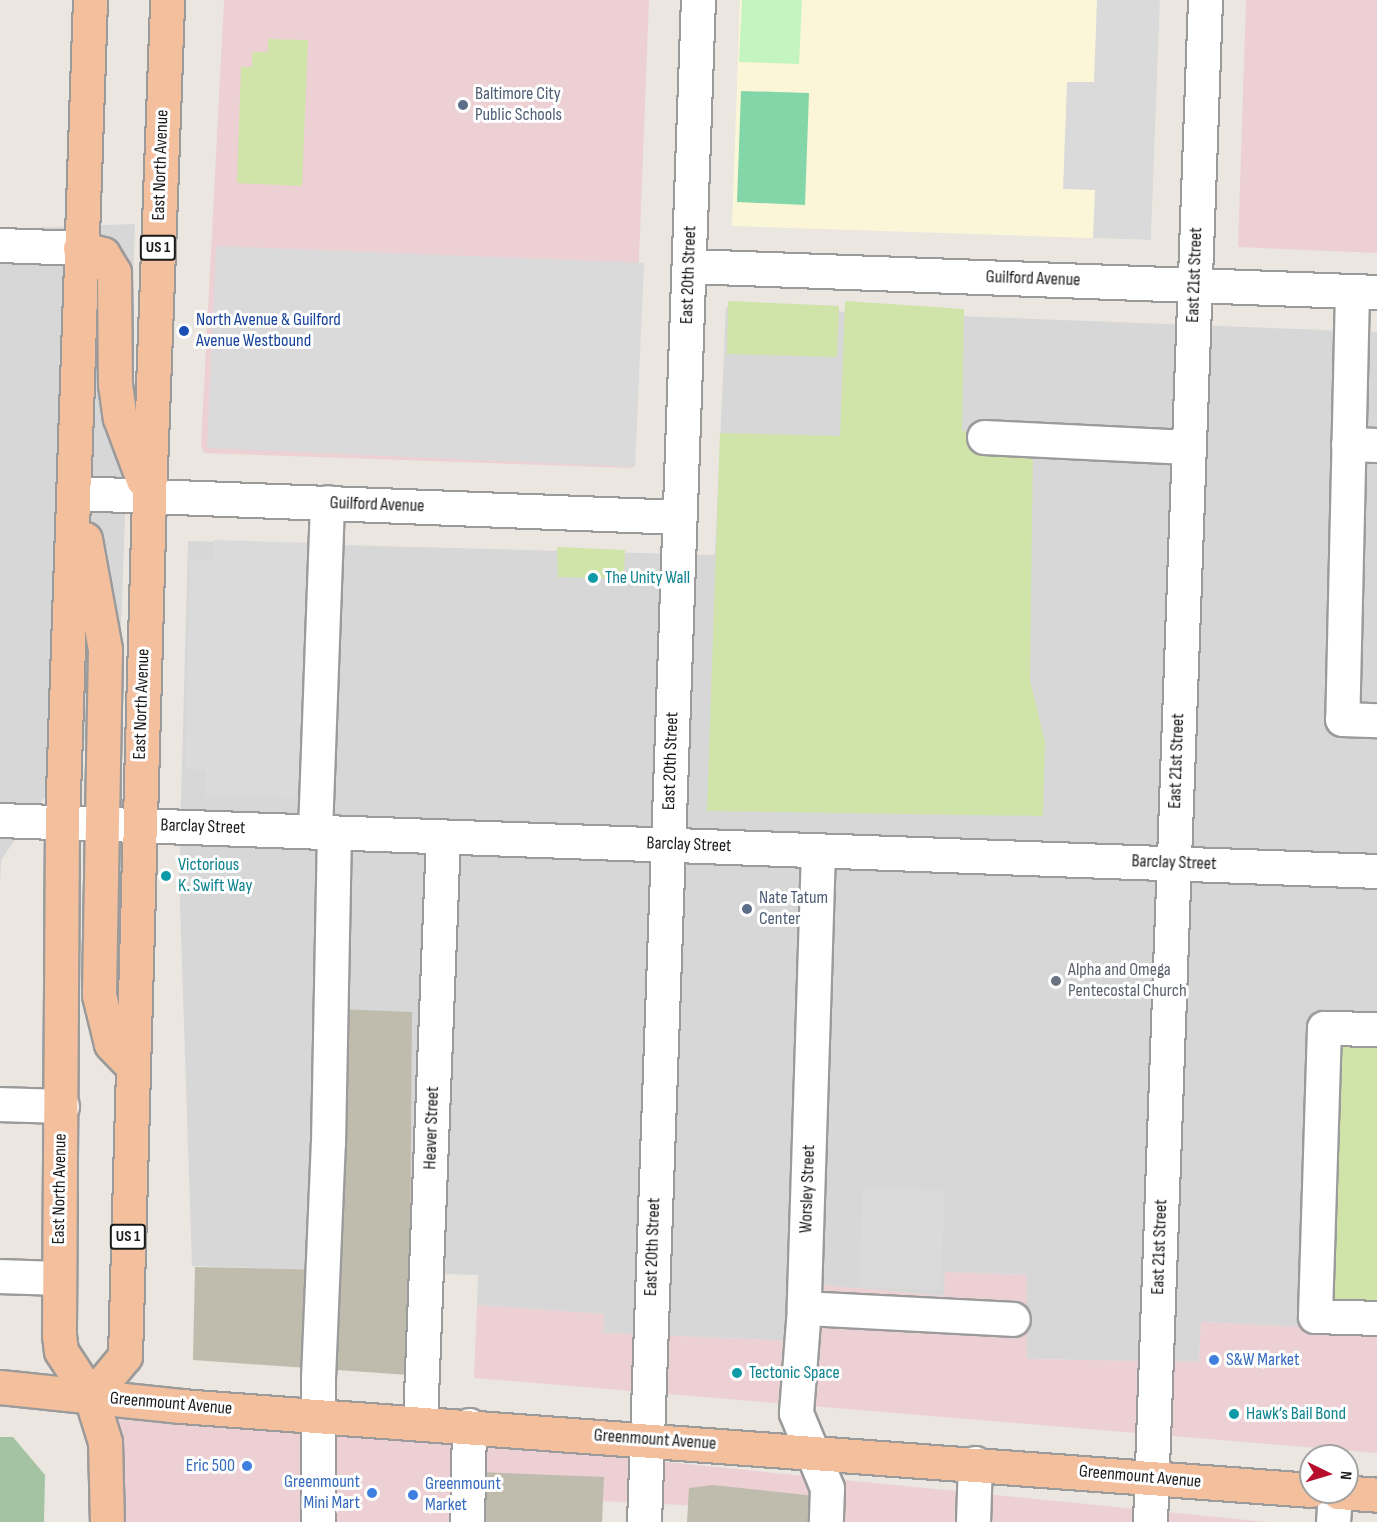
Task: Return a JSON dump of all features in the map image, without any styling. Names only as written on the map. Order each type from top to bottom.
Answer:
[{"type":"main road","name":"East North Avenue","points":[[90,0],[62,822],[62,1106],[59,1278],[61,1351],[91,1397],[105,1442],[107,1522]]},
{"type":"main road","name":"East North Avenue","points":[[91,1397],[125,1356],[138,825],[167,0]]},
{"type":"main road","points":[[80,248],[103,254],[114,272],[115,384],[120,418],[149,496]]},
{"type":"main road","points":[[75,493],[100,608],[105,649],[99,995],[111,1044],[132,1066]]},
{"type":"main road","name":"Greenmount Avenue","points":[[0,1387],[91,1397],[812,1450],[1299,1489]]},
{"type":"main road","points":[[1359,1494],[1377,1495]]},
{"type":"street","name":"East 20th Street","points":[[644,1522],[698,0]]},
{"type":"street","name":"East 21st Street","points":[[1150,1522],[1205,0]]},
{"type":"street","points":[[0,245],[80,248]]},
{"type":"street","name":"Guilford Avenue","points":[[689,266],[1364,292]]},
{"type":"street","points":[[1364,292],[1363,445],[1341,719],[1377,720]]},
{"type":"street","points":[[984,437],[1188,447]]},
{"type":"street","name":"Guilford Avenue","points":[[75,493],[680,517]]},
{"type":"street","points":[[318,1522],[320,1414],[318,1378],[328,1143],[325,831],[327,502]]},
{"type":"street","name":"Barclay Street","points":[[0,820],[1377,871]]},
{"type":"street","name":"Heaver Street","points":[[420,1421],[443,836]]},
{"type":"street","name":"Worsley Street","points":[[818,850],[804,1308],[796,1413],[827,1488],[826,1522]]},
{"type":"street","points":[[1377,1029],[1324,1028],[1315,1316],[1377,1318]]},
{"type":"street","points":[[0,1104],[62,1106]]},
{"type":"street","points":[[0,1276],[59,1278]]},
{"type":"street","points":[[804,1308],[1013,1319]]},
{"type":"street","points":[[467,1522],[469,1425]]},
{"type":"street","points":[[973,1522],[975,1463]]},
{"type":"street","points":[[1333,1522],[1335,1504]]},
{"type":"shaded area","points":[[224,0],[649,0],[631,468],[204,453],[201,445]]},
{"type":"shaded area","points":[[740,0],[1160,0],[1151,240],[732,226]]},
{"type":"shaded area","points":[[1097,0],[1160,0],[1151,240],[1093,238],[1095,190],[1063,189],[1067,82],[1094,82]]},
{"type":"shaded area","points":[[1246,0],[1377,0],[1377,253],[1238,247]]},
{"type":"shaded area","points":[[135,224],[119,690],[1,860],[0,885],[0,229]]},
{"type":"shaded area","points":[[216,246],[644,263],[635,467],[207,448]]},
{"type":"shaded area","points":[[726,307],[1377,332],[1377,1323],[1320,1328],[1201,1322],[1199,1362],[1027,1359],[1027,1275],[945,1272],[944,1296],[821,1285],[819,1342],[603,1333],[604,1314],[477,1305],[478,1275],[192,1266],[179,875],[188,541],[715,555]]},
{"type":"shaded area","points":[[214,540],[311,543],[304,799],[205,796],[206,770],[185,769],[190,559],[213,560]]},
{"type":"shaded area","points":[[336,1009],[412,1012],[409,1375],[193,1360],[195,1267],[329,1270]]},
{"type":"shaded area","points":[[863,1187],[945,1191],[940,1290],[859,1287]]},
{"type":"shaded area","points":[[945,1272],[1027,1275],[1027,1359],[1199,1362],[1201,1322],[1320,1328],[1377,1323],[1377,1453],[1359,1452],[1359,1444],[1299,1444],[1299,1447],[474,1378],[477,1305],[604,1314],[603,1333],[818,1342],[821,1285],[944,1296]]},
{"type":"shaded area","points":[[104,1406],[1267,1522],[826,1522],[826,1512],[601,1501],[465,1522],[107,1522]]},
{"type":"shaded area","points":[[478,1472],[604,1477],[602,1522],[476,1522]]},
{"type":"shaded area","points":[[713,1485],[815,1496],[814,1522],[687,1522],[689,1488]]},
{"type":"green space","points":[[742,0],[802,0],[799,64],[739,62]]},
{"type":"green space","points":[[268,39],[308,40],[302,186],[237,183],[241,67],[252,67],[252,52],[268,52]]},
{"type":"green space","points":[[741,91],[809,93],[805,205],[737,202]]},
{"type":"green space","points":[[728,301],[839,306],[837,357],[727,354]]},
{"type":"green space","points":[[845,301],[964,309],[962,431],[1023,437],[1033,446],[1030,680],[1045,742],[1043,816],[707,811],[720,433],[840,436]]},
{"type":"green space","points":[[557,547],[625,550],[624,579],[558,577]]},
{"type":"green space","points":[[1336,1033],[1377,1033],[1377,1311],[1324,1312]]},
{"type":"green space","points":[[0,1437],[13,1437],[45,1475],[44,1522],[0,1522]]},
{"type":"place","name":"Baltimore City Public Schools","points":[[463,105]]},
{"type":"place","name":"North Avenue & Guilford Avenue Westbound","points":[[184,331]]},
{"type":"place","name":"The Unity Wall","points":[[593,578]]},
{"type":"place","name":"Victorious K. Swift Way","points":[[166,876]]},
{"type":"place","name":"Nate Tatum Center","points":[[747,909]]},
{"type":"place","name":"Alpha and Omega Pentecostal Church","points":[[1056,981]]},
{"type":"place","name":"S&W Market","points":[[1214,1360]]},
{"type":"place","name":"Tectonic Space","points":[[737,1373]]},
{"type":"place","name":"Hawk’s Bail Bond","points":[[1234,1414]]},
{"type":"place","name":"Eric 500","points":[[247,1466]]},
{"type":"place","name":"Greenmount Mini Mart","points":[[372,1493]]},
{"type":"place","name":"Greenmount Market","points":[[413,1495]]}]
